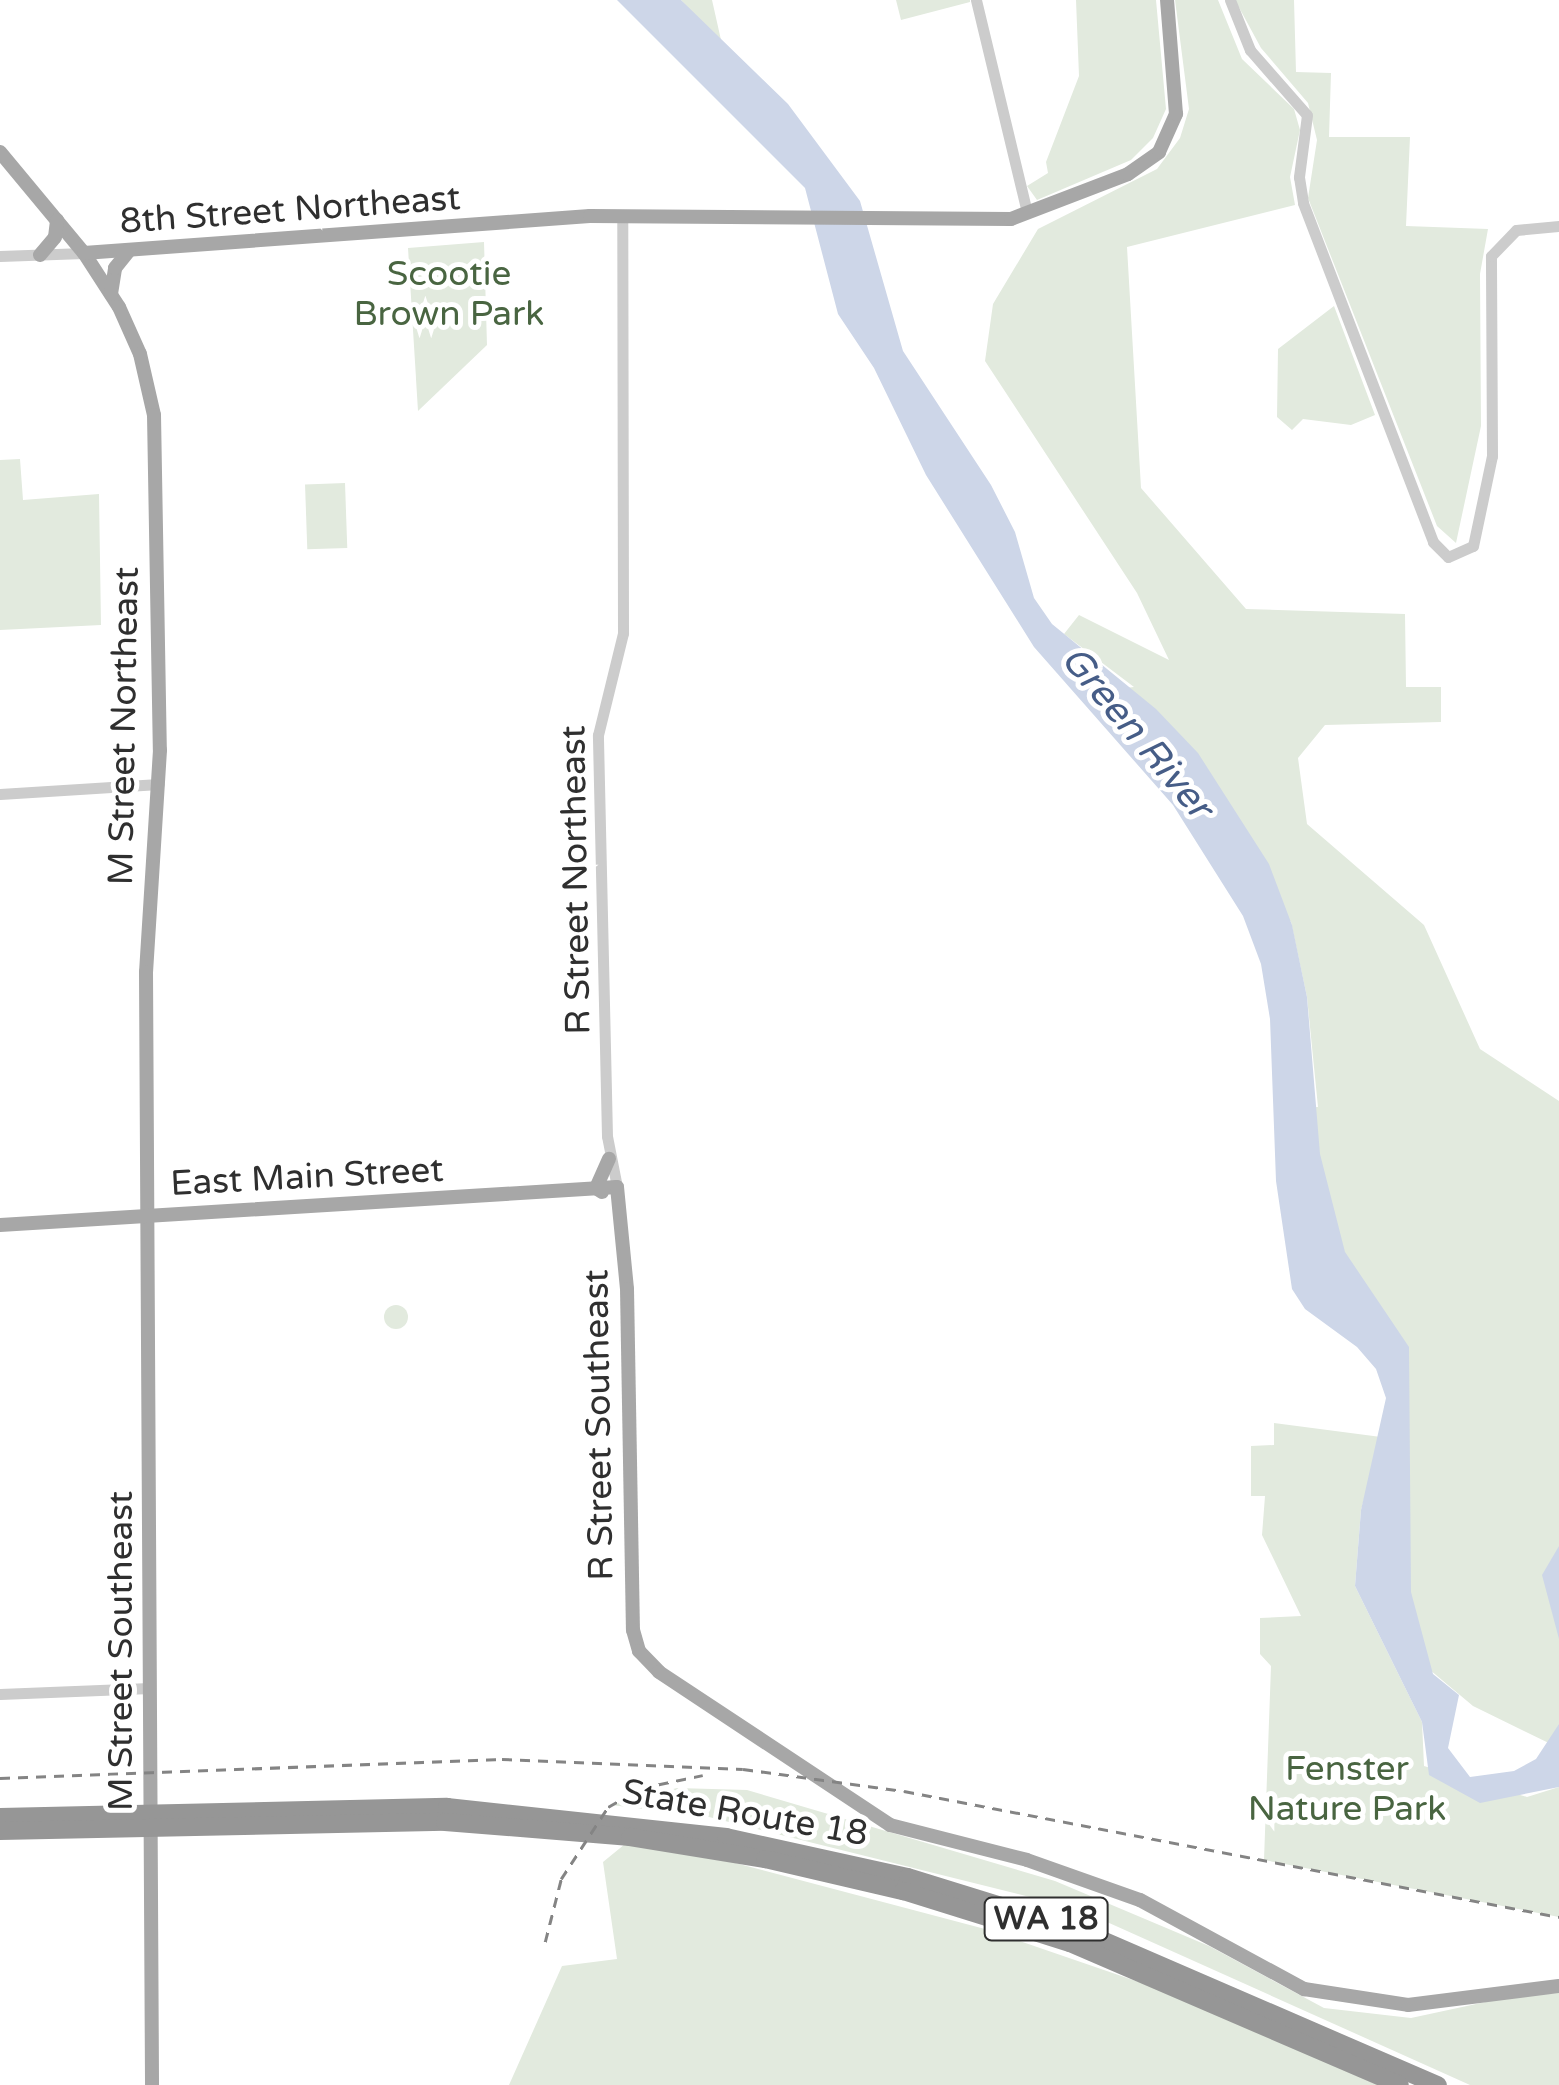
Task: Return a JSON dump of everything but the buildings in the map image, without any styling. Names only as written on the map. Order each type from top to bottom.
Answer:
[{"type":"highway","name":"State Route 18","points":[[0,1817],[128,1819]]},
{"type":"highway","name":"State Route 18","points":[[0,1831],[171,1817],[554,1822],[816,1855],[1018,1910],[1172,1966],[1438,2085]]},
{"type":"highway","name":"State Route 18","points":[[630,1830],[802,1867],[1005,1921],[1157,1975],[1400,2085]]},
{"type":"main road","name":"8th Street Northeast","points":[[84,253],[584,220],[996,221],[1128,174],[1168,138],[1177,98],[1166,0]]},
{"type":"main road","name":"M Street Northeast","points":[[0,152],[84,253],[111,294],[140,354],[154,414],[159,784],[146,972],[149,1216]]},
{"type":"main road","points":[[40,255],[55,237],[57,220]]},
{"type":"main road","points":[[111,294],[115,268],[130,250]]},
{"type":"main road","points":[[609,1159],[596,1188],[622,1213]]},
{"type":"main road","name":"East Main Street","points":[[0,1225],[617,1187]]},
{"type":"main road","name":"R Street Southeast","points":[[617,1187],[622,1213],[632,1617],[646,1659],[876,1818],[1140,1900],[1304,1989],[1408,2005],[1559,1986]]},
{"type":"main road","name":"M Street Southeast","points":[[149,1216],[152,2085]]},
{"type":"street","points":[[976,0],[1027,213]]},
{"type":"street","points":[[1230,0],[1250,50],[1307,115],[1299,177],[1303,203],[1433,542],[1448,557],[1473,546],[1492,456],[1489,270],[1500,240],[1521,228],[1559,226]]},
{"type":"street","name":"R Street Northeast","points":[[617,1187],[609,1159],[598,735],[623,634],[622,219]]},
{"type":"street","name":"8th Street Northeast","points":[[0,256],[84,253]]},
{"type":"street","points":[[0,794],[159,784]]},
{"type":"street","points":[[0,1694],[150,1688]]},
{"type":"green space","points":[[681,0],[712,0],[721,40],[699,20]]},
{"type":"green space","points":[[896,0],[970,0],[970,2],[901,20]]},
{"type":"green space","points":[[1076,0],[1156,0],[1166,109],[1153,138],[1131,160],[1037,200],[1027,186],[1048,173],[1046,162],[1079,76]]},
{"type":"green space","points":[[1175,0],[1218,0],[1242,59],[1294,109],[1300,130],[1290,177],[1295,205],[1127,247],[1141,488],[1246,609],[1405,614],[1406,687],[1441,687],[1441,722],[1325,725],[1298,758],[1307,824],[1424,925],[1480,1049],[1559,1101],[1559,1748],[1473,1706],[1411,1654],[1405,1457],[1299,1107],[1318,1107],[1307,997],[1291,922],[1116,689],[1134,687],[1064,634],[1079,615],[1169,660],[1137,593],[985,361],[993,304],[1038,229],[1157,169],[1180,138],[1189,109]]},
{"type":"green space","points":[[1235,0],[1294,0],[1296,72],[1331,73],[1329,137],[1410,137],[1406,226],[1488,229],[1480,274],[1481,426],[1456,543],[1437,526],[1308,198],[1317,140],[1308,103],[1261,48]]},
{"type":"green space","name":"Scootie Brown Park","points":[[484,242],[487,345],[418,411],[408,248]]},
{"type":"green space","points":[[1334,306],[1375,415],[1351,425],[1303,419],[1292,430],[1277,417],[1278,349]]},
{"type":"green space","points":[[20,459],[23,500],[99,494],[101,625],[0,630],[0,460]]},
{"type":"green space","points":[[345,483],[347,548],[307,549],[305,484]]},
{"type":"green space","points":[[396,1305],[405,1308],[405,1326],[396,1329],[387,1326],[384,1317],[387,1308]]},
{"type":"green space","name":"Fenster Nature Park","points":[[1274,1423],[1381,1437],[1361,1510],[1355,1586],[1422,1722],[1424,1766],[1527,1797],[1559,1787],[1559,1917],[1264,1860],[1271,1666],[1260,1654],[1260,1618],[1301,1616],[1262,1535],[1265,1496],[1251,1496],[1251,1446],[1274,1445]]},
{"type":"green space","points":[[677,1788],[747,1790],[1055,1881],[1209,1946],[1324,2008],[1411,2018],[1518,1995],[1559,1993],[1559,2085],[1470,2085],[1078,1909],[709,1817],[611,1805]]},
{"type":"green space","points":[[625,1844],[720,1859],[985,1929],[1165,1991],[1378,2085],[509,2085],[562,1966],[617,1959],[603,1862]]},
{"type":"water","name":"Green River","points":[[617,0],[681,0],[788,104],[860,201],[903,351],[991,485],[1015,532],[1034,598],[1052,624],[1156,709],[1198,753],[1269,864],[1292,925],[1307,997],[1320,1154],[1345,1252],[1409,1347],[1411,1592],[1433,1674],[1459,1695],[1448,1748],[1470,1777],[1514,1771],[1536,1759],[1559,1724],[1559,1787],[1480,1803],[1429,1775],[1422,1722],[1355,1586],[1361,1510],[1386,1398],[1376,1369],[1357,1347],[1305,1309],[1292,1289],[1276,1181],[1270,1019],[1261,964],[1243,916],[1173,805],[1034,647],[926,475],[874,368],[838,314],[805,188]]},
{"type":"water","points":[[1559,1546],[1559,1639],[1542,1575]]},
{"type":"railway","points":[[0,1778],[502,1759],[743,1769],[904,1791],[1559,1917]]},
{"type":"railway","points":[[545,1942],[561,1879],[608,1807],[641,1788],[703,1775]]}]
